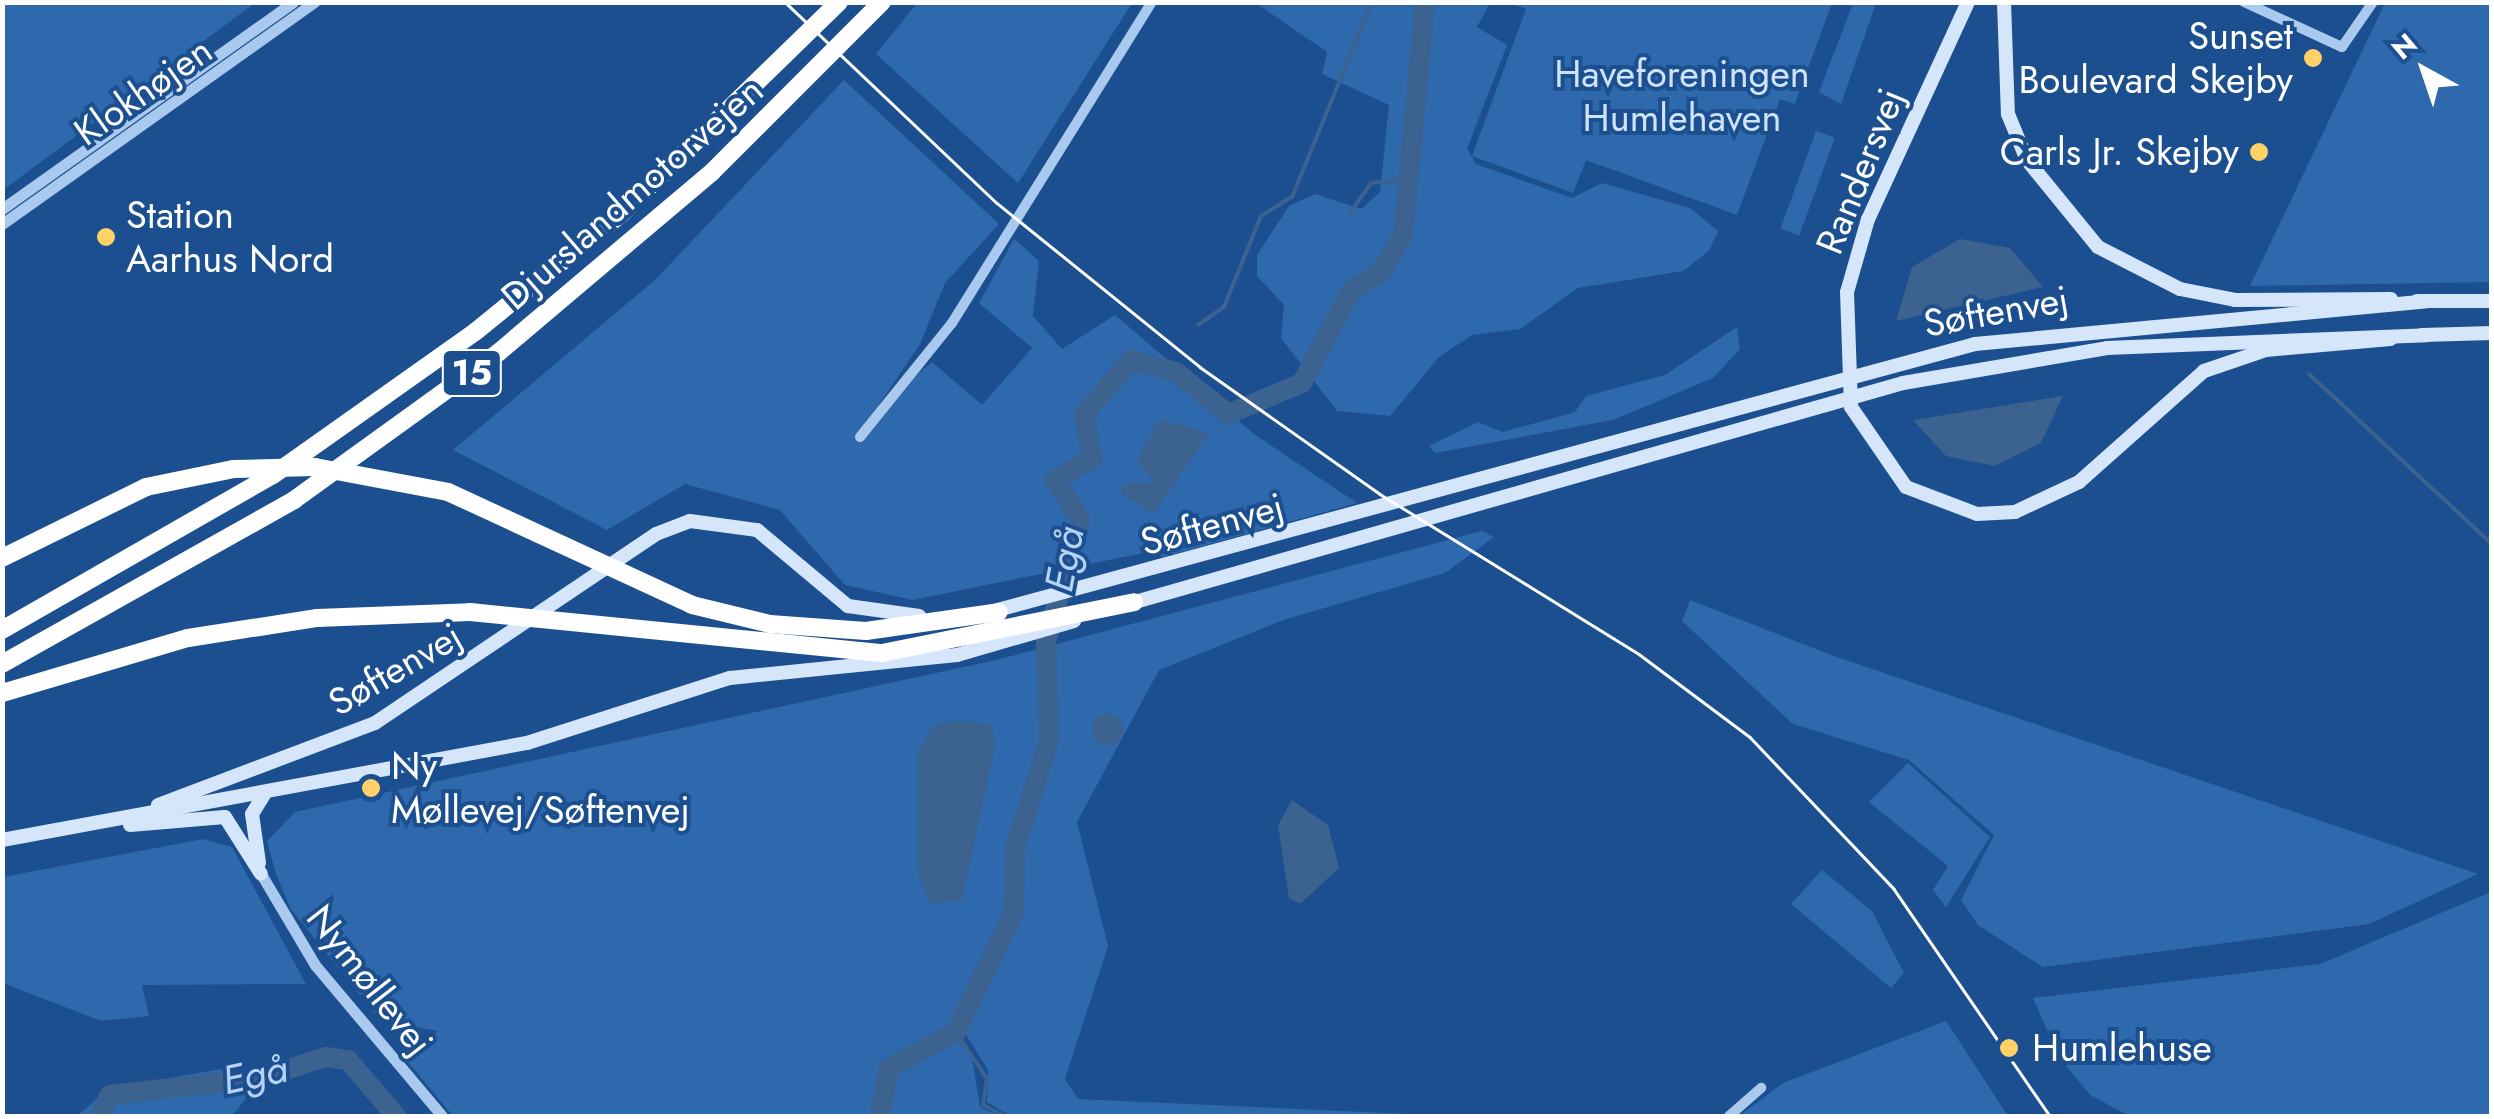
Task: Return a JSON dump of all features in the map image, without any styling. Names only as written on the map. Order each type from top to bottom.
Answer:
[{"type":"highway","name":"Djurslandmotorvejen","points":[[2,630],[273,474],[475,332],[622,214],[839,2]]},
{"type":"highway","name":"Djurslandmotorvejen","points":[[2,664],[294,500],[499,352],[713,172],[882,2]]},
{"type":"highway","points":[[2,558],[107,502],[200,475],[288,466],[410,480],[692,605],[837,631],[1000,612]]},
{"type":"highway","points":[[2,693],[256,626],[388,613],[562,618],[845,654],[997,641],[1134,602]]},
{"type":"main road","name":"Randersvej","points":[[1968,2],[1868,219],[1844,327],[1845,381],[1863,437],[1906,487],[1941,505],[2015,512],[2079,482],[2166,396],[2224,362],[2427,335],[2492,333]]},
{"type":"main road","points":[[2004,2],[2008,114],[2038,176],[2098,247],[2166,284],[2235,300],[2492,300]]},
{"type":"main road","name":"Søftenvej","points":[[99,822],[245,779],[375,723],[656,534],[690,521],[757,530],[864,612],[1000,612],[1975,344],[2426,301]]},
{"type":"main road","name":"Søftenvej","points":[[1134,602],[1919,379],[2107,348],[2427,335]]},
{"type":"main road","name":"Søftenvej","points":[[2,840],[560,735],[730,678],[997,641]]},
{"type":"main road","points":[[261,874],[252,814],[268,792]]},
{"type":"main road","points":[[99,822],[225,817],[261,874]]},
{"type":"street","name":"Klokhøjen","points":[[2,209],[293,2]]},
{"type":"street","name":"Klokhøjen","points":[[2,224],[314,2]]},
{"type":"street","points":[[860,438],[952,323],[1152,2]]},
{"type":"street","points":[[2244,2],[2342,46],[2373,2]]},
{"type":"street","name":"Nymøllevej","points":[[261,874],[315,966],[442,1116]]},
{"type":"street","points":[[1728,1116],[1761,1088]]},
{"type":"green space","points":[[3,2],[255,2],[255,3],[3,190]]},
{"type":"green space","points":[[917,2],[1132,3],[1018,183],[876,54]]},
{"type":"green space","points":[[1256,3],[1490,3],[1477,27],[1507,45],[1467,149],[1476,164],[1572,198],[1602,183],[1690,208],[1718,231],[1709,251],[1683,271],[1578,288],[1520,329],[1472,335],[1439,357],[1390,416],[1337,411],[1281,338],[1284,305],[1257,276],[1257,255],[1289,206],[1315,194],[1361,209],[1380,192],[1389,105],[1322,74],[1327,52]]},
{"type":"green space","name":"Haveforeningen Humlehaven","points":[[1510,3],[1832,3],[1795,104],[1780,99],[1737,215],[1586,160],[1573,193],[1472,156],[1526,9]]},
{"type":"green space","points":[[1853,3],[1876,3],[1841,104],[1819,92]]},
{"type":"green space","points":[[2385,3],[2491,3],[2491,282],[2250,286]]},
{"type":"green space","points":[[844,80],[999,224],[945,283],[920,344],[878,406],[932,362],[982,405],[1032,348],[979,303],[1014,239],[1039,261],[1033,316],[1062,349],[1115,315],[1254,434],[1357,503],[1163,557],[1153,551],[913,600],[845,585],[780,510],[685,484],[607,530],[453,450],[656,279]]},
{"type":"green space","points":[[1816,131],[1835,138],[1799,236],[1780,229]]},
{"type":"green space","points":[[1737,327],[1740,349],[1713,378],[1613,420],[1435,453],[1429,446],[1478,422],[1503,432],[1575,412],[1586,396],[1665,375]]},
{"type":"green space","points":[[1482,531],[1494,537],[1445,573],[1283,620],[1159,670],[1077,822],[1108,946],[1065,1079],[1078,1099],[1453,1116],[1010,1116],[987,1102],[988,1070],[963,1030],[1016,915],[1019,850],[1053,748],[1056,677],[1047,679],[1045,746],[1011,846],[1012,903],[952,1029],[972,1057],[980,1107],[999,1116],[453,1116],[407,1061],[438,1031],[381,1021],[290,908],[275,871],[267,841],[295,812],[996,660]]},
{"type":"green space","points":[[1690,600],[1831,655],[2478,874],[2369,924],[2043,967],[1978,925],[1961,900],[1994,835],[1909,760],[1793,724],[1682,621]]},
{"type":"green space","points":[[1908,763],[1990,837],[1946,907],[1933,890],[1948,866],[1869,802]]},
{"type":"green space","points":[[203,839],[232,847],[306,984],[142,985],[149,1016],[101,1021],[3,983],[3,877]]},
{"type":"green space","points":[[1822,870],[1872,911],[1904,973],[1891,988],[1791,904]]},
{"type":"green space","points":[[2491,892],[2491,1116],[2130,1116],[2090,1095],[2059,1057],[2033,998],[2320,964]]},
{"type":"green space","points":[[1946,1021],[2008,1116],[1739,1116],[1783,1083]]},
{"type":"green space","points":[[233,1067],[256,1086],[232,1116],[77,1116],[108,1089]]},
{"type":"shaded area","points":[[1960,239],[2010,248],[2043,287],[1896,321],[1912,267]]},
{"type":"shaded area","points":[[2063,396],[2041,443],[1995,466],[1946,456],[1913,420]]},
{"type":"shaded area","points":[[1159,419],[1209,433],[1154,513],[1121,494],[1123,483],[1154,483],[1137,461]]},
{"type":"shaded area","points":[[1108,714],[1119,719],[1124,730],[1119,741],[1108,746],[1097,741],[1092,730],[1097,719]]},
{"type":"shaded area","points":[[958,721],[992,725],[995,746],[962,900],[929,903],[918,874],[918,754],[933,725]]},
{"type":"shaded area","points":[[1292,800],[1328,825],[1339,868],[1300,904],[1289,898],[1278,825]]},
{"type":"waterway","points":[[1198,325],[1224,307],[1261,216],[1292,197],[1372,2]]},
{"type":"waterway","name":"Egå","points":[[880,1116],[889,1068],[956,1032],[1014,912],[1015,848],[1049,741],[1046,642],[1080,519],[1055,480],[1092,459],[1084,415],[1131,360],[1176,372],[1228,414],[1302,383],[1351,291],[1380,273],[1403,235],[1425,2]]},
{"type":"waterway","points":[[1348,216],[1371,183],[1405,180]]},
{"type":"waterway","points":[[2309,374],[2492,544]]},
{"type":"waterway","points":[[956,1032],[987,1079],[983,1105],[1004,1116]]},
{"type":"waterway","name":"Egå","points":[[100,1116],[110,1095],[260,1078],[326,1057],[348,1060],[396,1116]]},
{"type":"tram line","points":[[785,2],[997,203],[1200,367],[1380,494],[1639,654],[1750,737],[1894,889],[2050,1116]]},
{"type":"place","name":"Sunset Boulevard Skejby","points":[[2313,58]]},
{"type":"place","name":"Carls Jr. Skejby","points":[[2259,152]]},
{"type":"place","name":"Station Aarhus Nord","points":[[106,237]]},
{"type":"place","name":"Ny Møllevej/Søftenvej","points":[[371,788]]},
{"type":"place","name":"Humlehuse","points":[[2009,1048]]}]
